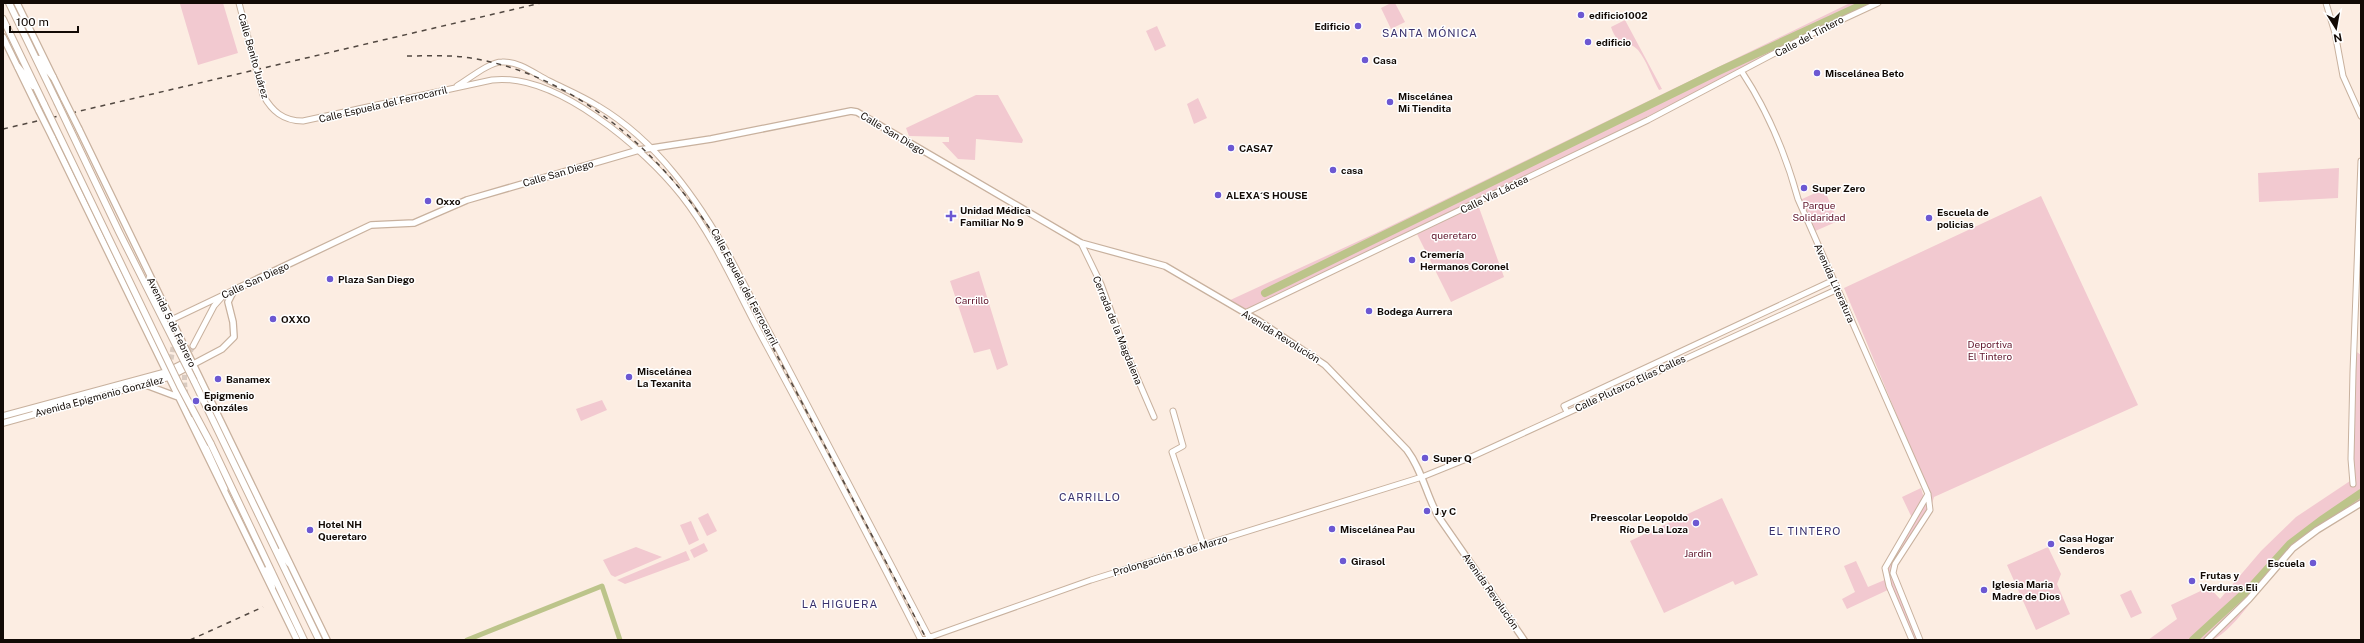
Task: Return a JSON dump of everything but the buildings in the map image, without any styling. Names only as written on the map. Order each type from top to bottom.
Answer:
[{"type":"highway","name":"Avenida 5 de Febrero","points":[[9,3],[119,232],[269,532],[319,640]]},
{"type":"highway","name":"Avenida 5 de Febrero","points":[[3,19],[304,640]]},
{"type":"highway","points":[[32,49],[53,77]]},
{"type":"highway","points":[[18,67],[40,94]]},
{"type":"highway","points":[[269,532],[289,563]]},
{"type":"highway","points":[[260,549],[272,587]]},
{"type":"main road","name":"Avenida 5 de Febrero","points":[[17,3],[327,640]]},
{"type":"main road","points":[[3,36],[297,640]]},
{"type":"main road","name":"Calle San Diego","points":[[234,290],[370,224],[414,223],[467,200],[639,150],[711,139],[851,112],[857,112],[891,130],[952,169]]},
{"type":"main road","name":"Avenida Revolución","points":[[952,169],[1081,243],[1165,266],[1302,347],[1325,364],[1407,450],[1417,463],[1429,499],[1438,516],[1524,640]]},
{"type":"main road","name":"Avenida Epigmenio González","points":[[3,416],[168,375],[192,362],[206,358],[226,346],[234,337],[233,322],[228,302],[234,290]]},
{"type":"main road","name":"Avenida Epigmenio González","points":[[3,423],[159,377]]},
{"type":"main road","points":[[144,382],[178,397]]},
{"type":"main road","points":[[2207,640],[2249,599],[2293,548],[2322,527],[2361,503]]},
{"type":"street","name":"Calle Benito Juárez","points":[[239,3],[263,95],[274,111],[283,117],[292,121],[314,120]]},
{"type":"street","name":"Calle del Tintero","points":[[1742,72],[1825,27],[1878,3]]},
{"type":"street","points":[[2326,3],[2335,33],[2343,76],[2361,116]]},
{"type":"street","points":[[3,46],[10,52]]},
{"type":"street","name":"Calle Espuela del Ferrocarril","points":[[452,88],[492,64],[512,62],[598,106],[634,132],[689,192],[709,220],[930,639]]},
{"type":"street","name":"Avenida Literatura","points":[[1742,72],[1753,90],[1778,140],[1789,166],[1798,199],[1928,494],[1931,504],[1930,510],[1895,564],[1893,573],[1920,640]]},
{"type":"street","name":"Calle Vía Láctea","points":[[1245,313],[1648,120],[1742,72]]},
{"type":"street","name":"Calle Espuela del Ferrocarril","points":[[314,120],[452,88],[499,79],[518,80],[547,91],[591,112],[639,150],[681,195],[710,238],[922,640]]},
{"type":"street","points":[[2353,484],[2351,459],[2353,372],[2361,162]]},
{"type":"street","name":"Cerrada de la Magdalena","points":[[1081,243],[1101,284],[1126,352],[1154,418]]},
{"type":"street","points":[[136,248],[172,330]]},
{"type":"street","name":"Calle Plutarco Elías Calles","points":[[1567,412],[1564,406],[1834,280]]},
{"type":"street","name":"Calle Plutarco Elías Calles","points":[[1422,478],[1469,458],[1838,289]]},
{"type":"street","name":"Calle San Diego","points":[[172,320],[234,290]]},
{"type":"street","points":[[193,346],[214,306],[224,294]]},
{"type":"street","points":[[1173,411],[1183,446],[1172,452],[1203,544]]},
{"type":"street","points":[[193,419],[223,482],[230,504]]},
{"type":"street","name":"Prolongación 18 de Marzo","points":[[922,640],[930,639],[1010,607],[1203,544],[1278,523],[1422,478]]},
{"type":"street","points":[[1912,640],[1887,582],[1885,568],[1928,494]]},
{"type":"street","points":[[886,572],[893,568]]},
{"type":"green space","points":[[223,3],[238,53],[198,65],[180,4]]},
{"type":"green space","points":[[1391,3],[1395,3],[1405,22],[1391,29],[1381,8]]},
{"type":"green space","name":"queretaro","points":[[1850,3],[1881,3],[1846,17],[1477,202],[1504,277],[1451,302],[1417,234],[1245,313],[1226,302],[1376,233]]},
{"type":"green space","points":[[1625,20],[1662,89],[1659,90],[1638,50],[1617,39],[1614,34],[1611,27]]},
{"type":"green space","points":[[1157,26],[1166,46],[1155,51],[1146,31]]},
{"type":"green space","points":[[976,95],[998,95],[1023,140],[1022,143],[976,139],[975,160],[958,159],[942,142],[949,142],[949,137],[909,136],[906,128]]},
{"type":"green space","points":[[1198,98],[1207,118],[1194,124],[1187,104]]},
{"type":"green space","points":[[2339,168],[2338,198],[2259,202],[2258,173]]},
{"type":"green space","name":"Parque Solidaridad","points":[[1824,189],[1838,221],[1813,232],[1800,200]]},
{"type":"green space","name":"Deportiva El Tintero","points":[[2041,196],[2138,405],[1934,497],[1931,507],[1892,569],[1921,640],[1914,640],[1890,589],[1847,609],[1842,599],[1855,592],[1844,566],[1856,561],[1868,587],[1887,579],[1888,567],[1930,495],[1844,288]]},
{"type":"green space","name":"Carrillo","points":[[979,271],[1008,365],[997,370],[990,349],[974,353],[950,281]]},
{"type":"green space","points":[[2354,350],[2361,355],[2361,503],[2317,531],[2293,549],[2274,571],[2243,612],[2222,634],[2212,640],[2207,641],[2148,640],[2177,619],[2171,605],[2209,587],[2220,599],[2261,551],[2296,517],[2353,479]]},
{"type":"green space","points":[[602,400],[607,410],[581,421],[576,409]]},
{"type":"green space","points":[[1921,488],[1924,498],[1912,518],[1902,497]]},
{"type":"green space","name":"Jardin","points":[[1722,498],[1758,575],[1735,585],[1733,581],[1664,613],[1630,541]]},
{"type":"green space","points":[[708,513],[717,531],[707,536],[698,518]]},
{"type":"green space","points":[[691,521],[699,540],[689,545],[680,525]]},
{"type":"green space","points":[[704,543],[708,551],[694,558],[690,550]]},
{"type":"green space","points":[[636,547],[662,557],[615,577],[611,575],[603,560]]},
{"type":"green space","points":[[2048,547],[2061,574],[2057,584],[2070,614],[2036,630],[2007,565]]},
{"type":"green space","points":[[686,551],[690,560],[625,584],[617,580]]},
{"type":"green space","points":[[2131,590],[2142,613],[2131,618],[2120,595]]},
{"type":"waterway","points":[[1265,293],[1719,71],[1866,3]]},
{"type":"waterway","points":[[2193,640],[2253,585],[2290,544],[2361,493]]},
{"type":"waterway","points":[[467,640],[602,586],[620,640]]},
{"type":"tunnel","points":[[163,372],[171,360],[174,341]]},
{"type":"tunnel","points":[[186,395],[185,370],[193,346]]},
{"type":"railway","points":[[3,129],[541,3]]},
{"type":"railway","points":[[407,56],[464,57],[503,65],[539,78],[574,96],[606,118],[637,143],[664,171],[690,201],[712,232],[927,640]]},
{"type":"railway","points":[[190,640],[263,607]]},
{"type":"place","name":"edificio1002","points":[[1581,15]]},
{"type":"place","name":"Edificio","points":[[1358,26]]},
{"type":"place","name":"edificio","points":[[1588,42]]},
{"type":"place","name":"Casa","points":[[1365,60]]},
{"type":"place","name":"Miscelánea Beto","points":[[1817,73]]},
{"type":"place","name":"Miscelánea Mi Tiendita","points":[[1390,102]]},
{"type":"place","name":"CASA7","points":[[1231,148]]},
{"type":"place","name":"casa","points":[[1333,170]]},
{"type":"place","name":"Super Zero","points":[[1804,188]]},
{"type":"place","name":"ALEXA´S HOUSE","points":[[1218,195]]},
{"type":"place","name":"Oxxo","points":[[428,201]]},
{"type":"place","name":"Unidad Médica Familiar No 9","points":[[951,216]]},
{"type":"place","name":"Escuela de policias","points":[[1929,218]]},
{"type":"place","name":"Cremería Hermanos Coronel","points":[[1412,260]]},
{"type":"place","name":"Plaza San Diego","points":[[330,279]]},
{"type":"place","name":"Bodega Aurrera","points":[[1369,311]]},
{"type":"place","name":"OXXO","points":[[273,319]]},
{"type":"place","name":"Miscelánea La Texanita","points":[[629,377]]},
{"type":"place","name":"Banamex","points":[[218,379]]},
{"type":"place","name":"Epigmenio Gonzáles","points":[[196,401]]},
{"type":"place","name":"Super Q","points":[[1425,458]]},
{"type":"place","name":"J y C","points":[[1427,511]]},
{"type":"place","name":"Preescolar Leopoldo Río De La Loza","points":[[1696,523]]},
{"type":"place","name":"Miscelánea Pau","points":[[1332,529]]},
{"type":"place","name":"Hotel NH Queretaro","points":[[310,530]]},
{"type":"place","name":"Casa Hogar Senderos","points":[[2051,544]]},
{"type":"place","name":"Girasol","points":[[1343,561]]},
{"type":"place","name":"Escuela","points":[[2313,563]]},
{"type":"place","name":"Frutas y Verduras Eli","points":[[2192,581]]},
{"type":"place","name":"Iglesia Maria Madre de Dios","points":[[1984,590]]},
{"type":"district","name":"SANTA MÓNICA","points":[[1430,33]]},
{"type":"district","name":"CARRILLO","points":[[1090,497]]},
{"type":"district","name":"EL TINTERO","points":[[1805,531]]},
{"type":"district","name":"LA HIGUERA","points":[[840,604]]}]
